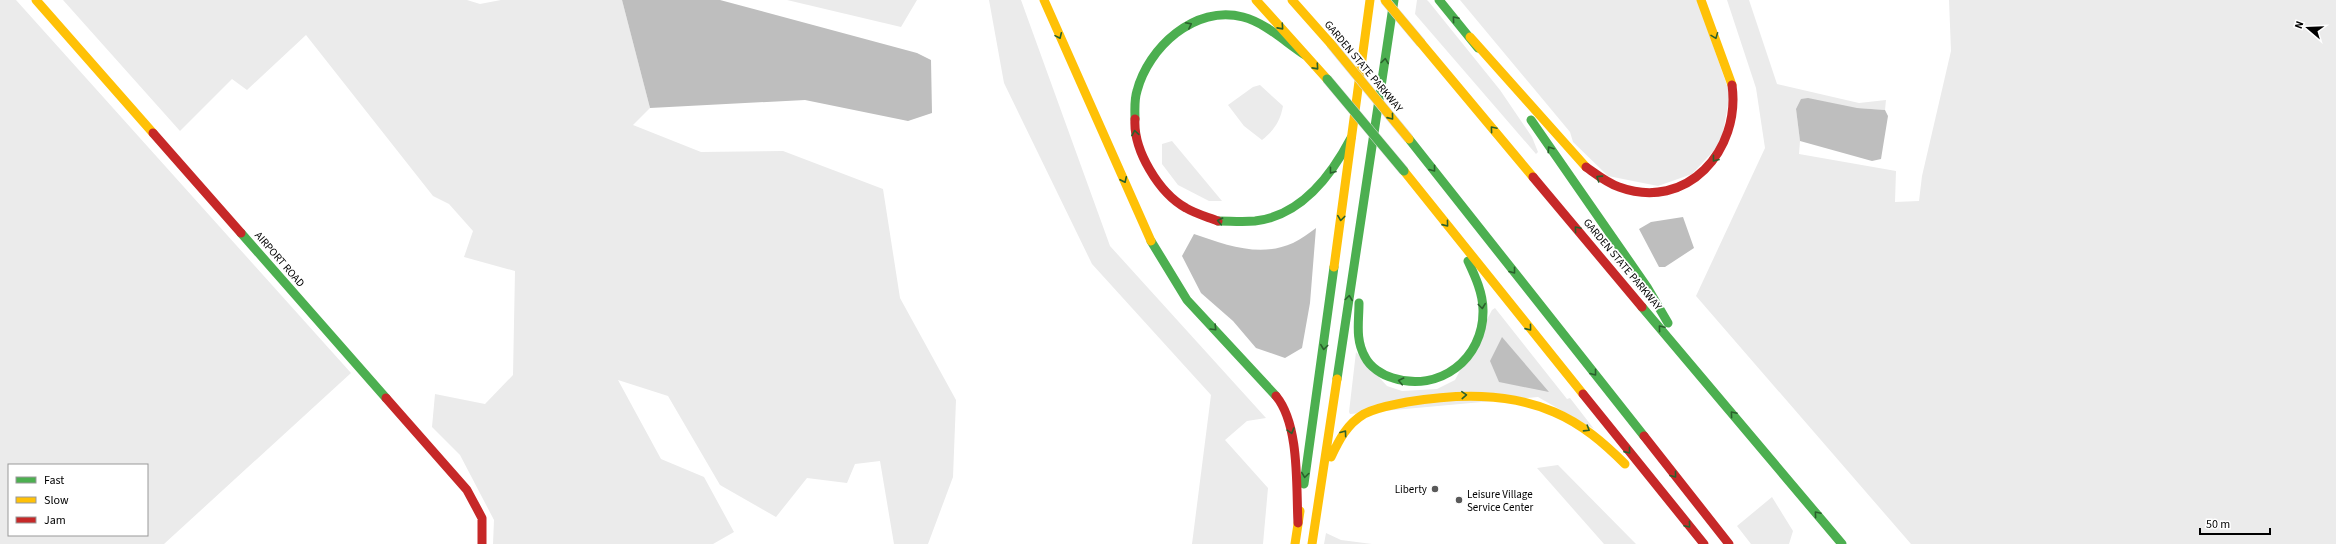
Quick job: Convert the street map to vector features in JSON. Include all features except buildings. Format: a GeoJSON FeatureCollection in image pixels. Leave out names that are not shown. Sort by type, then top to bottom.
{"type":"FeatureCollection","features":[{"type":"Feature","properties":{"kind":"main road","name":"AIRPORT ROAD"},"geometry":{"type":"LineString","coordinates":[[36,0],[467,490],[482,518],[482,544]]}},
{"type":"Feature","properties":{"kind":"main road"},"geometry":{"type":"LineString","coordinates":[[1044,0],[1154,247],[1169,274],[1187,300],[1264,381],[1281,402],[1292,434],[1298,524]]}},
{"type":"Feature","properties":{"kind":"main road"},"geometry":{"type":"LineString","coordinates":[[1256,0],[1327,78],[1404,171],[1654,485],[1704,544]]}},
{"type":"Feature","properties":{"kind":"main road","name":"GARDEN STATE PARKWAY"},"geometry":{"type":"LineString","coordinates":[[1292,0],[1331,44],[1409,139],[1729,544]]}},
{"type":"Feature","properties":{"kind":"main road"},"geometry":{"type":"LineString","coordinates":[[1295,544],[1370,0]]}},
{"type":"Feature","properties":{"kind":"main road","name":"GARDEN STATE PARKWAY"},"geometry":{"type":"LineString","coordinates":[[1385,0],[1842,544]]}},
{"type":"Feature","properties":{"kind":"main road"},"geometry":{"type":"LineString","coordinates":[[1312,544],[1394,0]]}},
{"type":"Feature","properties":{"kind":"main road"},"geometry":{"type":"LineString","coordinates":[[1439,0],[1470,37],[1513,94],[1599,221],[1647,287],[1695,369]]}},
{"type":"Feature","properties":{"kind":"main road"},"geometry":{"type":"LineString","coordinates":[[1470,37],[1513,83],[1580,161],[1594,175],[1622,189],[1656,192],[1677,186],[1703,171],[1720,152],[1733,124],[1735,110],[1732,81],[1701,0]]}},
{"type":"Feature","properties":{"kind":"main road"},"geometry":{"type":"LineString","coordinates":[[1305,55],[1284,42],[1261,24],[1236,15],[1221,14],[1204,18],[1185,26],[1166,40],[1155,52],[1139,81],[1134,102],[1133,124],[1137,144],[1144,163],[1164,191],[1182,206],[1222,222],[1243,223],[1268,219],[1298,205],[1318,189],[1340,161],[1351,138]]}},
{"type":"Feature","properties":{"kind":"main road"},"geometry":{"type":"LineString","coordinates":[[1354,266],[1360,285],[1358,342],[1364,356],[1372,366],[1391,378],[1411,382],[1429,381],[1444,376],[1458,367],[1473,349],[1478,339],[1484,315],[1481,299],[1461,243]]}},
{"type":"Feature","properties":{"kind":"main road"},"geometry":{"type":"LineString","coordinates":[[1322,481],[1341,435],[1355,420],[1368,410],[1464,395],[1490,395],[1522,400],[1561,414],[1591,432],[1635,475],[1654,485]]}},
{"type":"Feature","properties":{"kind":"shaded area"},"geometry":{"type":"Polygon","coordinates":[[[0,0],[16,0],[351,373],[164,544],[0,544],[0,0]]]}},
{"type":"Feature","properties":{"kind":"shaded area"},"geometry":{"type":"Polygon","coordinates":[[[63,0],[467,0],[480,4],[501,0],[622,0],[650,108],[633,125],[701,152],[783,151],[883,189],[900,298],[956,400],[953,477],[928,544],[894,544],[880,461],[855,464],[847,483],[807,478],[776,517],[720,485],[668,396],[618,380],[661,459],[704,477],[734,532],[713,544],[493,544],[494,520],[460,455],[432,427],[435,394],[485,404],[513,375],[515,271],[464,257],[473,231],[449,204],[433,196],[306,35],[247,90],[232,79],[180,131],[63,0]]]}},
{"type":"Feature","properties":{"kind":"shaded area"},"geometry":{"type":"Polygon","coordinates":[[[622,0],[720,0],[917,53],[931,60],[932,113],[908,121],[805,100],[650,108],[622,0]]]}},
{"type":"Feature","properties":{"kind":"shaded area"},"geometry":{"type":"Polygon","coordinates":[[[787,0],[917,0],[901,27],[787,0]]]}},
{"type":"Feature","properties":{"kind":"shaded area"},"geometry":{"type":"Polygon","coordinates":[[[989,0],[1021,0],[1110,246],[1266,418],[1247,421],[1225,440],[1268,488],[1263,544],[1192,544],[1211,395],[1092,264],[1004,83],[989,0]]]}},
{"type":"Feature","properties":{"kind":"shaded area"},"geometry":{"type":"Polygon","coordinates":[[[1417,0],[1427,0],[1429,2],[1500,90],[1532,137],[1538,152],[1536,154],[1415,14],[1417,0]]]}},
{"type":"Feature","properties":{"kind":"shaded area"},"geometry":{"type":"Polygon","coordinates":[[[1460,0],[1697,0],[1730,94],[1721,143],[1692,174],[1658,186],[1608,176],[1573,142],[1570,132],[1460,0]]]}},
{"type":"Feature","properties":{"kind":"shaded area"},"geometry":{"type":"Polygon","coordinates":[[[1727,0],[1749,0],[1777,84],[1859,103],[1886,100],[1885,110],[1857,108],[1796,109],[1800,141],[1799,154],[1896,171],[1895,202],[1919,201],[1922,176],[1951,51],[1949,0],[2336,0],[2336,544],[1911,544],[1696,296],[1765,148],[1756,88],[1727,0]]]}},
{"type":"Feature","properties":{"kind":"shaded area"},"geometry":{"type":"Polygon","coordinates":[[[1260,85],[1283,106],[1276,125],[1262,140],[1244,126],[1228,105],[1253,87],[1260,85]]]}},
{"type":"Feature","properties":{"kind":"shaded area"},"geometry":{"type":"Polygon","coordinates":[[[1808,98],[1857,108],[1885,110],[1888,116],[1881,159],[1872,161],[1800,141],[1796,109],[1801,99],[1808,98]]]}},
{"type":"Feature","properties":{"kind":"shaded area"},"geometry":{"type":"Polygon","coordinates":[[[1172,141],[1222,201],[1209,201],[1178,185],[1162,164],[1162,144],[1172,141]]]}},
{"type":"Feature","properties":{"kind":"shaded area"},"geometry":{"type":"Polygon","coordinates":[[[1683,217],[1694,248],[1665,267],[1659,267],[1639,229],[1651,222],[1683,217]]]}},
{"type":"Feature","properties":{"kind":"shaded area"},"geometry":{"type":"Polygon","coordinates":[[[1316,228],[1310,303],[1302,348],[1285,358],[1256,348],[1233,321],[1201,293],[1182,256],[1194,234],[1231,246],[1256,250],[1281,247],[1293,243],[1316,228]]]}},
{"type":"Feature","properties":{"kind":"shaded area"},"geometry":{"type":"Polygon","coordinates":[[[1495,308],[1567,399],[1570,398],[1594,429],[1538,397],[1350,414],[1356,352],[1387,386],[1402,391],[1437,389],[1455,380],[1492,310],[1495,308]]]}},
{"type":"Feature","properties":{"kind":"shaded area"},"geometry":{"type":"Polygon","coordinates":[[[1502,337],[1549,392],[1499,382],[1490,361],[1502,337]]]}},
{"type":"Feature","properties":{"kind":"shaded area"},"geometry":{"type":"Polygon","coordinates":[[[1558,465],[1636,544],[1604,544],[1537,468],[1558,465]]]}},
{"type":"Feature","properties":{"kind":"shaded area"},"geometry":{"type":"Polygon","coordinates":[[[1772,497],[1793,531],[1789,544],[1751,544],[1737,526],[1772,497]]]}},
{"type":"Feature","properties":{"kind":"shaded area"},"geometry":{"type":"Polygon","coordinates":[[[1326,533],[1341,540],[1372,544],[1324,544],[1326,533]]]}},
{"type":"Feature","properties":{"kind":"traffic: fast"},"geometry":{"type":"LineString","coordinates":[[1337,379],[1394,0]]}},
{"type":"Feature","properties":{"kind":"traffic: fast"},"geometry":{"type":"LineString","coordinates":[[1439,0],[1478,48]]}},
{"type":"Feature","properties":{"kind":"traffic: fast"},"geometry":{"type":"LineString","coordinates":[[1135,119],[1136,94],[1151,59],[1176,33],[1191,23],[1208,17],[1225,15],[1243,17],[1267,28],[1305,55]]}},
{"type":"Feature","properties":{"kind":"traffic: fast"},"geometry":{"type":"LineString","coordinates":[[1327,79],[1404,171]]}},
{"type":"Feature","properties":{"kind":"traffic: fast"},"geometry":{"type":"LineString","coordinates":[[1531,120],[1647,287],[1668,323]]}},
{"type":"Feature","properties":{"kind":"traffic: fast"},"geometry":{"type":"LineString","coordinates":[[1218,221],[1255,221],[1272,218],[1300,203],[1324,180],[1351,138]]}},
{"type":"Feature","properties":{"kind":"traffic: fast"},"geometry":{"type":"LineString","coordinates":[[1409,139],[1644,436]]}},
{"type":"Feature","properties":{"kind":"traffic: fast"},"geometry":{"type":"LineString","coordinates":[[241,233],[386,398]]}},
{"type":"Feature","properties":{"kind":"traffic: fast"},"geometry":{"type":"LineString","coordinates":[[1151,241],[1187,300],[1276,396]]}},
{"type":"Feature","properties":{"kind":"traffic: fast"},"geometry":{"type":"LineString","coordinates":[[1359,303],[1358,330],[1360,344],[1367,361],[1373,367],[1389,377],[1410,381],[1427,381],[1442,376],[1456,368],[1467,357],[1476,343],[1481,328],[1483,310],[1482,297],[1468,261]]}},
{"type":"Feature","properties":{"kind":"traffic: fast"},"geometry":{"type":"LineString","coordinates":[[1304,484],[1334,267]]}},
{"type":"Feature","properties":{"kind":"traffic: fast"},"geometry":{"type":"LineString","coordinates":[[1642,307],[1842,544]]}},
{"type":"Feature","properties":{"kind":"traffic: slow"},"geometry":{"type":"LineString","coordinates":[[36,0],[153,133]]}},
{"type":"Feature","properties":{"kind":"traffic: slow"},"geometry":{"type":"LineString","coordinates":[[1044,0],[1151,241]]}},
{"type":"Feature","properties":{"kind":"traffic: slow"},"geometry":{"type":"LineString","coordinates":[[1256,0],[1327,79]]}},
{"type":"Feature","properties":{"kind":"traffic: slow"},"geometry":{"type":"LineString","coordinates":[[1292,0],[1331,44]]}},
{"type":"Feature","properties":{"kind":"traffic: slow"},"geometry":{"type":"LineString","coordinates":[[1334,267],[1370,0]]}},
{"type":"Feature","properties":{"kind":"traffic: slow"},"geometry":{"type":"LineString","coordinates":[[1385,0],[1421,43]]}},
{"type":"Feature","properties":{"kind":"traffic: slow"},"geometry":{"type":"LineString","coordinates":[[1701,0],[1732,85]]}},
{"type":"Feature","properties":{"kind":"traffic: slow"},"geometry":{"type":"LineString","coordinates":[[1470,37],[1586,167]]}},
{"type":"Feature","properties":{"kind":"traffic: slow"},"geometry":{"type":"LineString","coordinates":[[1421,43],[1533,177]]}},
{"type":"Feature","properties":{"kind":"traffic: slow"},"geometry":{"type":"LineString","coordinates":[[1331,44],[1409,139]]}},
{"type":"Feature","properties":{"kind":"traffic: slow"},"geometry":{"type":"LineString","coordinates":[[1404,171],[1583,394]]}},
{"type":"Feature","properties":{"kind":"traffic: slow"},"geometry":{"type":"LineString","coordinates":[[1312,544],[1337,379]]}},
{"type":"Feature","properties":{"kind":"traffic: slow"},"geometry":{"type":"LineString","coordinates":[[1331,457],[1340,439],[1348,428],[1364,414],[1391,405],[1425,399],[1482,396],[1519,401],[1554,412],[1583,428],[1625,464]]}},
{"type":"Feature","properties":{"kind":"traffic: slow"},"geometry":{"type":"LineString","coordinates":[[1295,544],[1300,511]]}},
{"type":"Feature","properties":{"kind":"traffic: jam"},"geometry":{"type":"LineString","coordinates":[[1586,167],[1619,187],[1644,192],[1667,191],[1687,183],[1704,170],[1718,152],[1728,132],[1733,109],[1732,85]]}},
{"type":"Feature","properties":{"kind":"traffic: jam"},"geometry":{"type":"LineString","coordinates":[[1135,119],[1138,144],[1143,157],[1157,181],[1166,192],[1186,208],[1218,221]]}},
{"type":"Feature","properties":{"kind":"traffic: jam"},"geometry":{"type":"LineString","coordinates":[[153,133],[241,233]]}},
{"type":"Feature","properties":{"kind":"traffic: jam"},"geometry":{"type":"LineString","coordinates":[[1533,177],[1642,307]]}},
{"type":"Feature","properties":{"kind":"traffic: jam"},"geometry":{"type":"LineString","coordinates":[[1583,394],[1704,544]]}},
{"type":"Feature","properties":{"kind":"traffic: jam"},"geometry":{"type":"LineString","coordinates":[[1276,396],[1284,408],[1293,439],[1298,523]]}},
{"type":"Feature","properties":{"kind":"traffic: jam"},"geometry":{"type":"LineString","coordinates":[[386,398],[467,490],[482,518],[482,544]]}},
{"type":"Feature","properties":{"kind":"traffic: jam"},"geometry":{"type":"LineString","coordinates":[[1644,436],[1729,544]]}},
{"type":"Feature","properties":{"kind":"place","name":"Liberty"},"geometry":{"type":"Point","coordinates":[1435,489]}},
{"type":"Feature","properties":{"kind":"place","name":"Leisure Village Service Center"},"geometry":{"type":"Point","coordinates":[1459,500]}}]}
